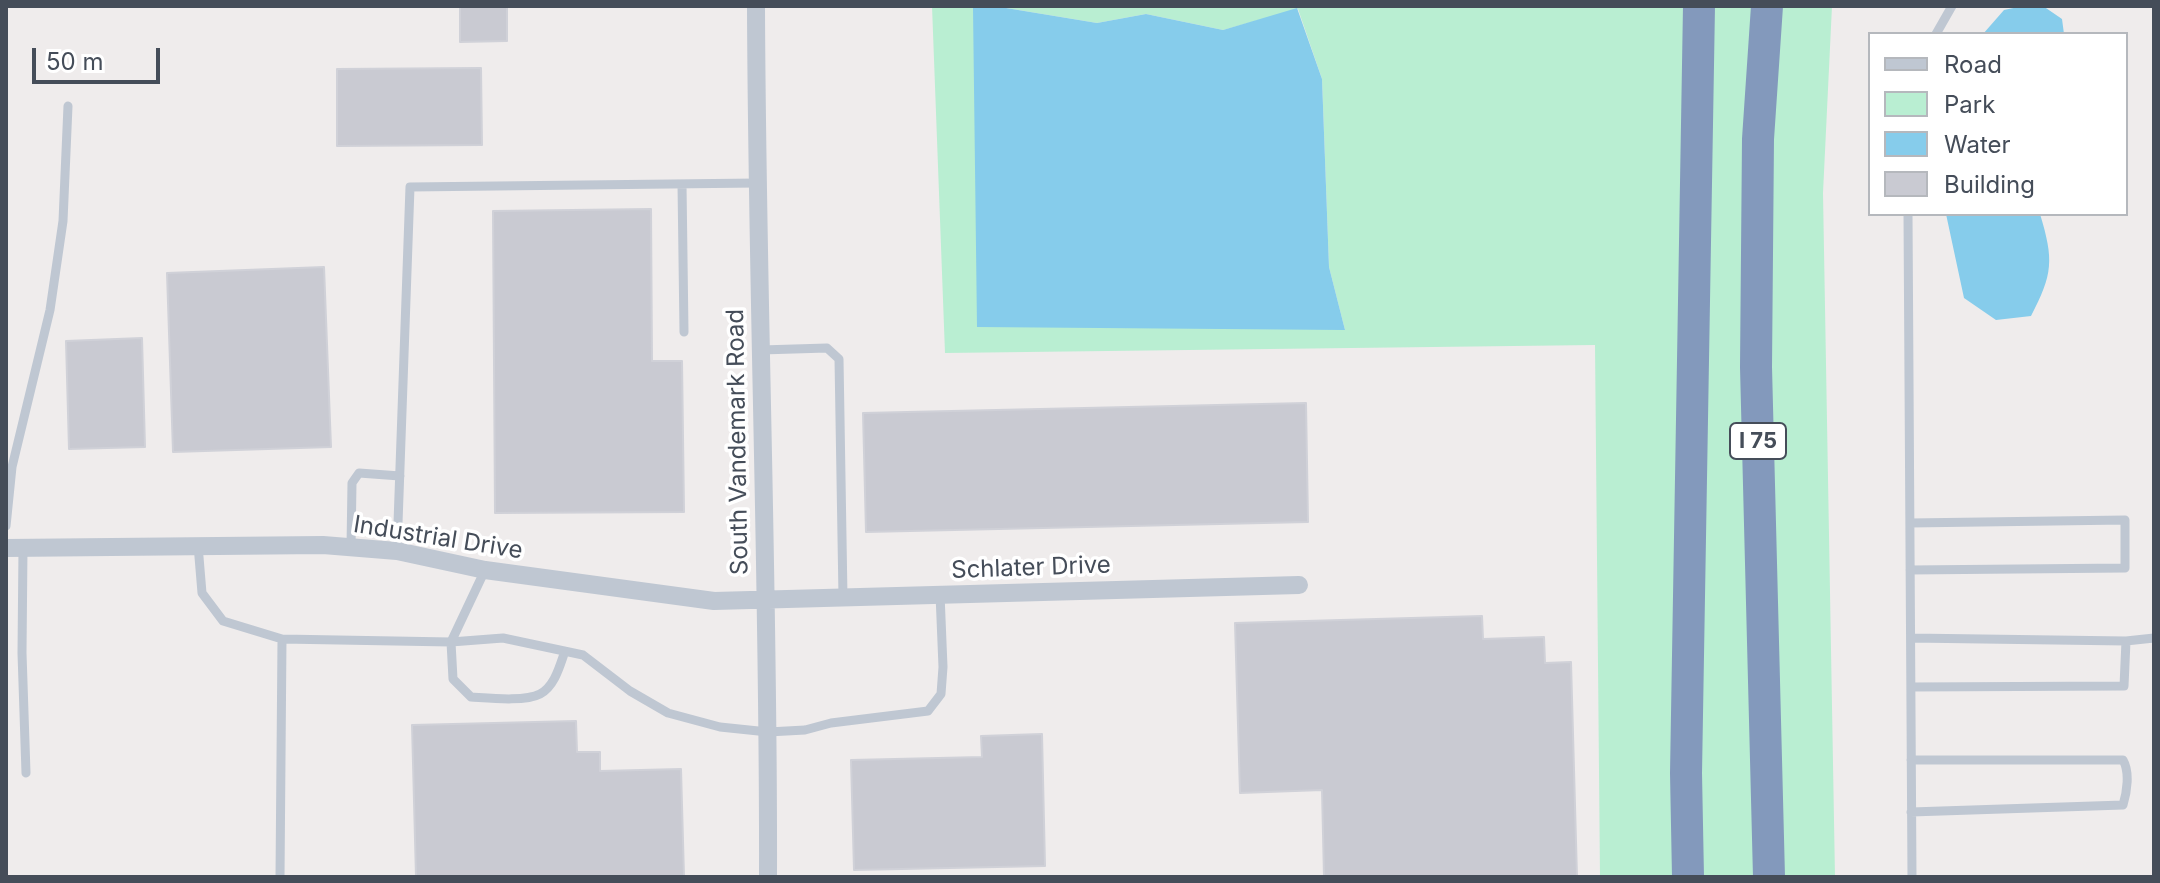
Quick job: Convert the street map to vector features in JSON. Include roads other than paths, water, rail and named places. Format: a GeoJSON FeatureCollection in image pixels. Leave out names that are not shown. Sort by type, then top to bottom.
{"type":"FeatureCollection","features":[{"type":"Feature","properties":{"kind":"highway"},"geometry":{"type":"LineString","coordinates":[[1688,877],[1686,757],[1699,6]]}},
{"type":"Feature","properties":{"kind":"highway","name":"I 75"},"geometry":{"type":"LineString","coordinates":[[1767,6],[1758,139],[1756,367],[1769,877]]}},
{"type":"Feature","properties":{"kind":"street","name":"South Vandemark Road"},"geometry":{"type":"LineString","coordinates":[[756,6],[768,877]]}},
{"type":"Feature","properties":{"kind":"street","name":"Industrial Drive"},"geometry":{"type":"LineString","coordinates":[[15,548],[198,545],[351,547],[397,551],[485,570],[714,601],[765,600]]}},
{"type":"Feature","properties":{"kind":"street","name":"Schlater Drive"},"geometry":{"type":"LineString","coordinates":[[765,600],[1299,585]]}},
{"type":"Feature","properties":{"kind":"lane"},"geometry":{"type":"LineString","coordinates":[[1937,32],[1952,6]]}},
{"type":"Feature","properties":{"kind":"lane"},"geometry":{"type":"LineString","coordinates":[[6,526],[12,467],[50,310],[61,236],[68,106]]}},
{"type":"Feature","properties":{"kind":"lane"},"geometry":{"type":"LineString","coordinates":[[397,551],[410,187],[757,183]]}},
{"type":"Feature","properties":{"kind":"lane"},"geometry":{"type":"LineString","coordinates":[[682,184],[684,332]]}},
{"type":"Feature","properties":{"kind":"lane"},"geometry":{"type":"LineString","coordinates":[[1908,216],[1912,877]]}},
{"type":"Feature","properties":{"kind":"lane"},"geometry":{"type":"LineString","coordinates":[[761,350],[827,348],[839,359],[843,597]]}},
{"type":"Feature","properties":{"kind":"lane"},"geometry":{"type":"LineString","coordinates":[[351,547],[352,483],[359,473],[400,476]]}},
{"type":"Feature","properties":{"kind":"lane"},"geometry":{"type":"LineString","coordinates":[[1910,523],[2125,520],[2125,568],[1910,570]]}},
{"type":"Feature","properties":{"kind":"lane"},"geometry":{"type":"LineString","coordinates":[[198,545],[202,593],[223,621],[282,639],[451,642],[503,638],[583,655],[630,691],[668,713],[720,727],[768,732],[805,730],[831,723],[928,711],[941,694],[940,594]]}},
{"type":"Feature","properties":{"kind":"lane"},"geometry":{"type":"LineString","coordinates":[[15,548],[26,773]]}},
{"type":"Feature","properties":{"kind":"lane"},"geometry":{"type":"LineString","coordinates":[[485,570],[451,642],[453,679],[471,697],[495,699],[540,694],[555,678],[565,651]]}},
{"type":"Feature","properties":{"kind":"lane"},"geometry":{"type":"LineString","coordinates":[[1911,638],[2126,641],[2154,638]]}},
{"type":"Feature","properties":{"kind":"lane"},"geometry":{"type":"LineString","coordinates":[[280,877],[282,639]]}},
{"type":"Feature","properties":{"kind":"lane"},"geometry":{"type":"LineString","coordinates":[[1911,687],[2124,686],[2126,641]]}},
{"type":"Feature","properties":{"kind":"lane"},"geometry":{"type":"LineString","coordinates":[[1911,760],[2123,760],[2126,765],[2123,805],[1911,812]]}},
{"type":"Feature","properties":{"kind":"water"},"geometry":{"type":"Polygon","coordinates":[[[2043,6],[2062,19],[2064,32],[1985,32],[2004,10],[2043,6]]]}},
{"type":"Feature","properties":{"kind":"water"},"geometry":{"type":"Polygon","coordinates":[[[973,8],[1006,8],[1097,23],[1146,14],[1223,30],[1297,8],[1322,79],[1329,267],[1345,330],[977,327],[973,8]]]}},
{"type":"Feature","properties":{"kind":"water"},"geometry":{"type":"Polygon","coordinates":[[[1946,216],[2041,216],[2048,243],[2049,266],[2044,289],[2031,316],[1996,320],[1964,298],[1946,216]]]}}]}
